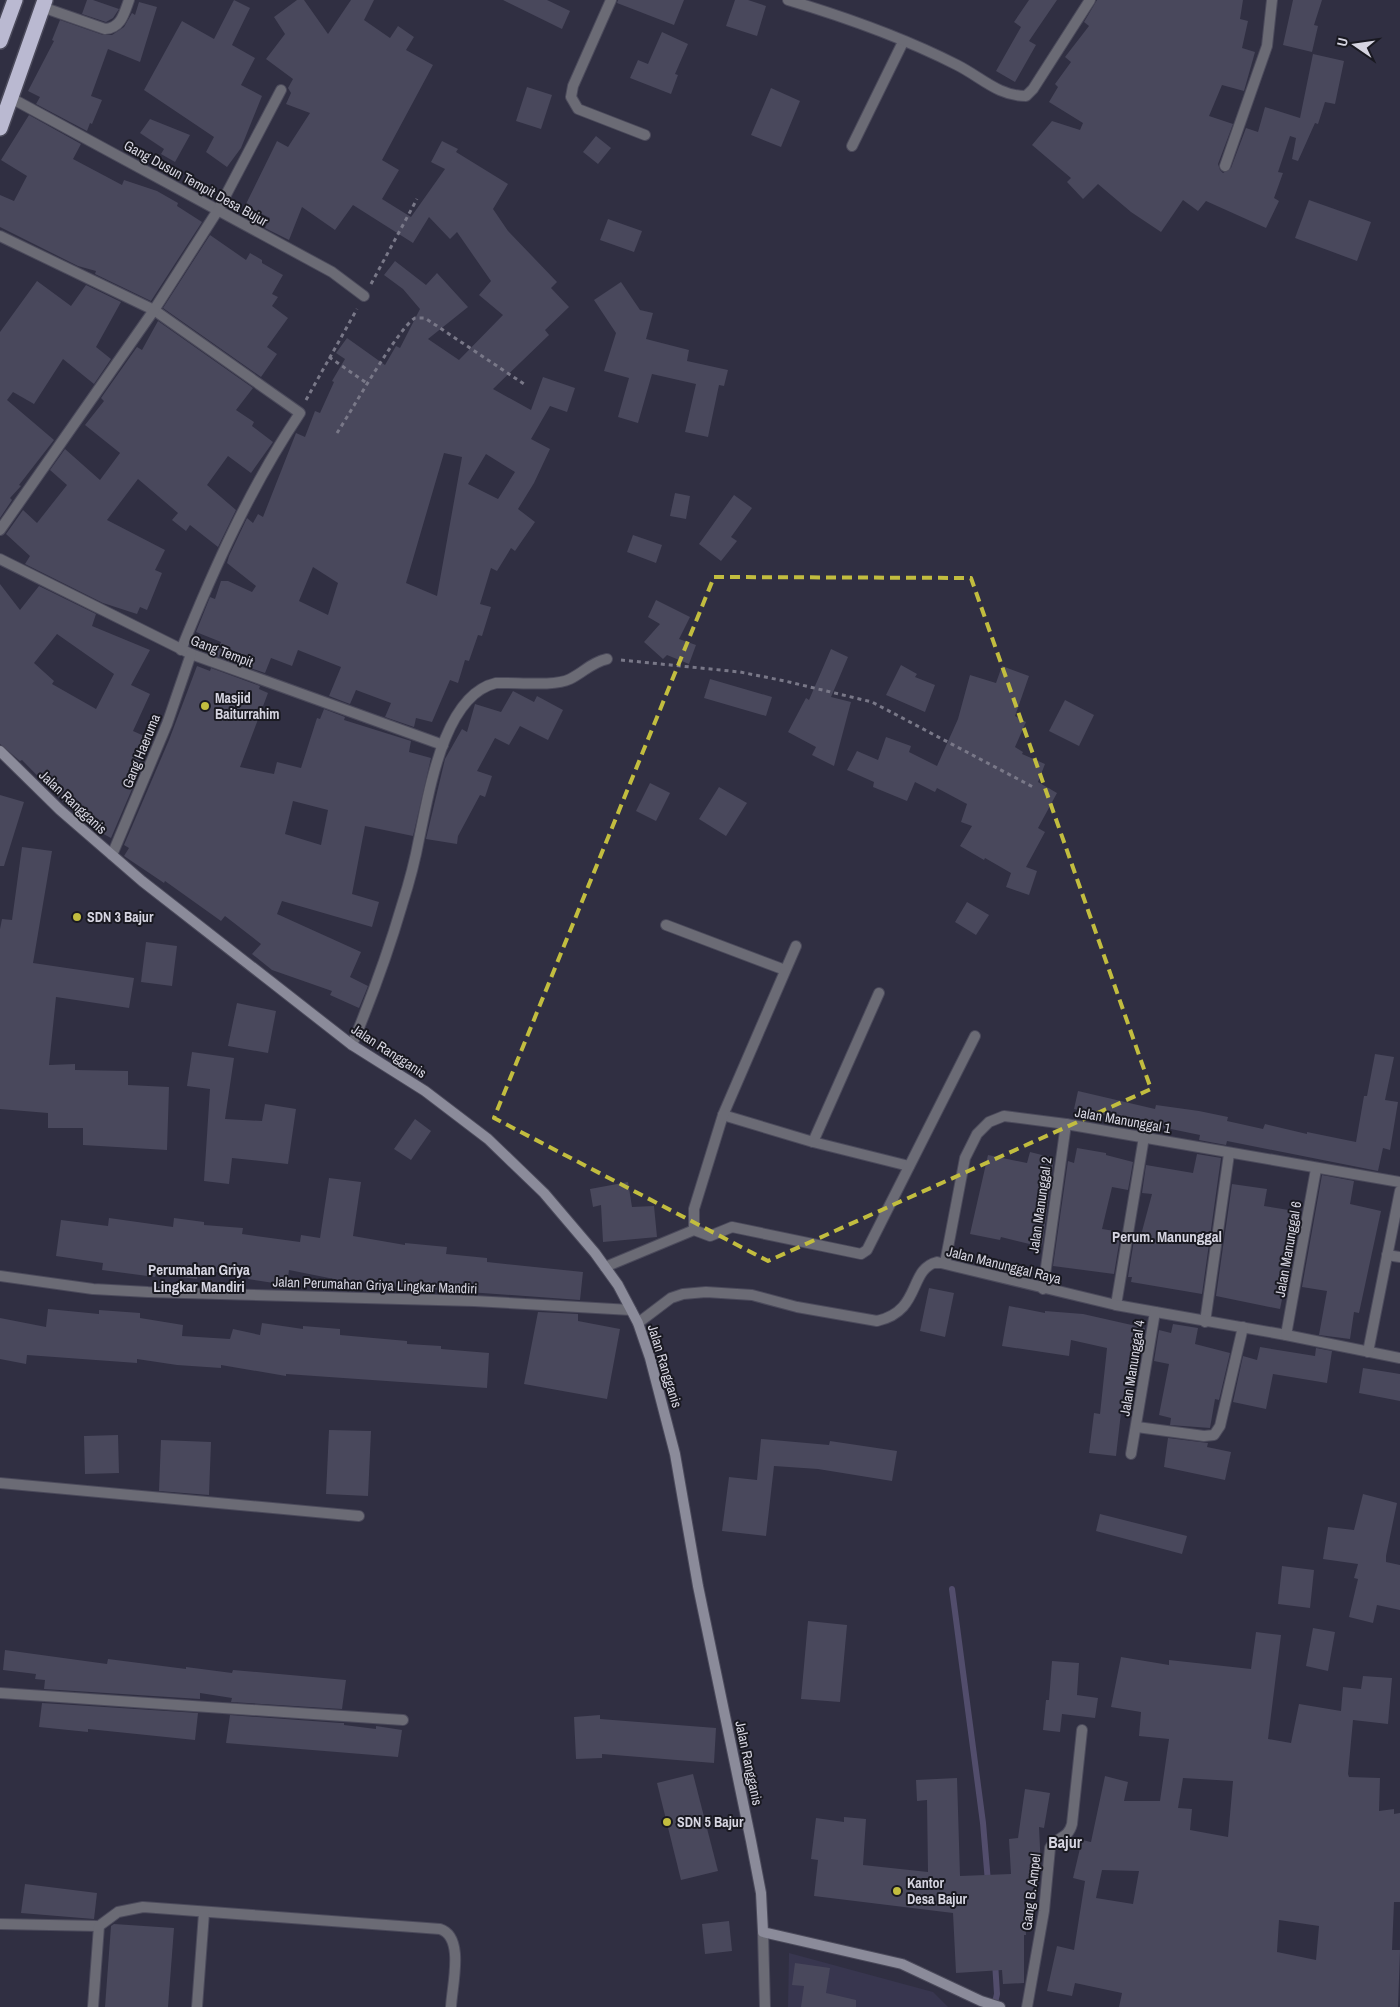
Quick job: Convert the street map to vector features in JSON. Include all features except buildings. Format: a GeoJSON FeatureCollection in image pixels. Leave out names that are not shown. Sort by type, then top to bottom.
{"type":"FeatureCollection","features":[{"type":"Feature","properties":{"kind":"highway"},"geometry":{"type":"LineString","coordinates":[[0,42],[15,0]]}},
{"type":"Feature","properties":{"kind":"highway"},"geometry":{"type":"LineString","coordinates":[[0,128],[44,4]]}},
{"type":"Feature","properties":{"kind":"street"},"geometry":{"type":"LineString","coordinates":[[44,4],[105,29],[113,28],[120,22],[129,0]]}},
{"type":"Feature","properties":{"kind":"street"},"geometry":{"type":"LineString","coordinates":[[610,0],[573,86],[572,100],[578,109],[645,135]]}},
{"type":"Feature","properties":{"kind":"street"},"geometry":{"type":"LineString","coordinates":[[788,0],[838,14],[958,65],[1002,92],[1026,96],[1033,89],[1090,0]]}},
{"type":"Feature","properties":{"kind":"street"},"geometry":{"type":"LineString","coordinates":[[1225,166],[1267,46],[1272,0]]}},
{"type":"Feature","properties":{"kind":"street"},"geometry":{"type":"LineString","coordinates":[[852,146],[902,42]]}},
{"type":"Feature","properties":{"kind":"street"},"geometry":{"type":"LineString","coordinates":[[0,530],[154,310],[218,210],[281,90]]}},
{"type":"Feature","properties":{"kind":"street","name":"Gang Dusun Tempit Desa Bujur"},"geometry":{"type":"LineString","coordinates":[[11,98],[332,272],[364,296]]}},
{"type":"Feature","properties":{"kind":"street"},"geometry":{"type":"LineString","coordinates":[[0,236],[154,310]]}},
{"type":"Feature","properties":{"kind":"street","name":"Gang Haeruma"},"geometry":{"type":"LineString","coordinates":[[112,855],[167,724],[200,602],[272,455],[300,413],[154,310]]}},
{"type":"Feature","properties":{"kind":"street","name":"Gang Tempit"},"geometry":{"type":"LineString","coordinates":[[0,559],[186,652],[443,745]]}},
{"type":"Feature","properties":{"kind":"street"},"geometry":{"type":"LineString","coordinates":[[352,1045],[376,988],[402,905],[427,800],[443,745],[459,712],[479,689],[496,683],[556,682],[570,679],[597,661],[607,659]]}},
{"type":"Feature","properties":{"kind":"street","name":"Jalan Rangganis"},"geometry":{"type":"LineString","coordinates":[[0,751],[60,810],[112,855],[352,1045],[426,1091],[488,1139],[544,1193],[605,1267],[638,1323],[650,1358],[675,1454],[698,1586],[761,1893],[763,1932]]}},
{"type":"Feature","properties":{"kind":"street"},"geometry":{"type":"LineString","coordinates":[[666,926],[785,970]]}},
{"type":"Feature","properties":{"kind":"street"},"geometry":{"type":"LineString","coordinates":[[694,1230],[694,1209],[723,1115],[796,946]]}},
{"type":"Feature","properties":{"kind":"street"},"geometry":{"type":"LineString","coordinates":[[813,1142],[879,993]]}},
{"type":"Feature","properties":{"kind":"street"},"geometry":{"type":"LineString","coordinates":[[605,1267],[694,1230],[710,1236],[732,1227],[861,1254],[867,1250],[975,1036]]}},
{"type":"Feature","properties":{"kind":"street"},"geometry":{"type":"LineString","coordinates":[[723,1115],[813,1142],[909,1166]]}},
{"type":"Feature","properties":{"kind":"street","name":"Jalan Manunggal 1"},"geometry":{"type":"LineString","coordinates":[[945,1263],[965,1158],[977,1134],[989,1122],[1004,1116],[1066,1124],[1229,1154],[1400,1182]]}},
{"type":"Feature","properties":{"kind":"street","name":"Jalan Manunggal 2"},"geometry":{"type":"LineString","coordinates":[[1042,1289],[1066,1124]]}},
{"type":"Feature","properties":{"kind":"street"},"geometry":{"type":"LineString","coordinates":[[1116,1305],[1144,1137]]}},
{"type":"Feature","properties":{"kind":"street"},"geometry":{"type":"LineString","coordinates":[[1205,1322],[1229,1154]]}},
{"type":"Feature","properties":{"kind":"street","name":"Jalan Manunggal 6"},"geometry":{"type":"LineString","coordinates":[[1286,1335],[1316,1169]]}},
{"type":"Feature","properties":{"kind":"street"},"geometry":{"type":"LineString","coordinates":[[1368,1352],[1400,1191]]}},
{"type":"Feature","properties":{"kind":"street"},"geometry":{"type":"LineString","coordinates":[[1387,1255],[1400,1257]]}},
{"type":"Feature","properties":{"kind":"street","name":"Jalan Manunggal Raya"},"geometry":{"type":"LineString","coordinates":[[638,1323],[671,1298],[683,1294],[722,1292],[752,1294],[797,1307],[877,1321],[890,1318],[910,1300],[923,1269],[932,1263],[945,1263],[1042,1289],[1116,1305],[1286,1335],[1400,1358]]}},
{"type":"Feature","properties":{"kind":"street","name":"Jalan Perumahan Griya Lingkar Mandiri"},"geometry":{"type":"LineString","coordinates":[[0,1276],[92,1289],[474,1301],[631,1310]]}},
{"type":"Feature","properties":{"kind":"street","name":"Jalan Manunggal 4"},"geometry":{"type":"LineString","coordinates":[[1130,1454],[1137,1427],[1155,1312]]}},
{"type":"Feature","properties":{"kind":"street","name":"Jalan Manunggal 4"},"geometry":{"type":"LineString","coordinates":[[1137,1427],[1204,1436],[1214,1435],[1220,1426],[1243,1327]]}},
{"type":"Feature","properties":{"kind":"street"},"geometry":{"type":"LineString","coordinates":[[0,1483],[358,1516]]}},
{"type":"Feature","properties":{"kind":"street"},"geometry":{"type":"LineString","coordinates":[[0,1693],[403,1720]]}},
{"type":"Feature","properties":{"kind":"street","name":"Gang B. Ampel"},"geometry":{"type":"LineString","coordinates":[[1027,2007],[1044,1911],[1050,1848],[1055,1842],[1067,1835],[1072,1824],[1082,1730]]}},
{"type":"Feature","properties":{"kind":"street"},"geometry":{"type":"LineString","coordinates":[[0,1924],[99,1926],[111,1916],[134,1908],[158,1908],[443,1930],[453,1939],[456,1948],[451,2007]]}},
{"type":"Feature","properties":{"kind":"street"},"geometry":{"type":"LineString","coordinates":[[197,2007],[204,1912]]}},
{"type":"Feature","properties":{"kind":"street"},"geometry":{"type":"LineString","coordinates":[[93,2007],[99,1926]]}},
{"type":"Feature","properties":{"kind":"street"},"geometry":{"type":"LineString","coordinates":[[765,2007],[763,1932],[902,1964],[981,2001],[1000,2007]]}},
{"type":"Feature","properties":{"kind":"path"},"geometry":{"type":"LineString","coordinates":[[337,433],[408,324],[413,319],[420,317],[425,318],[524,384]]}},
{"type":"Feature","properties":{"kind":"path"},"geometry":{"type":"LineString","coordinates":[[329,357],[368,384]]}},
{"type":"Feature","properties":{"kind":"path"},"geometry":{"type":"LineString","coordinates":[[607,659],[660,662],[740,672],[785,680],[872,702],[1033,787]]}},
{"type":"Feature","properties":{"kind":"highlighted area"},"geometry":{"type":"Polygon","coordinates":[[[714,577],[971,578],[1151,1089],[768,1261],[494,1118],[714,577]]]}},
{"type":"Feature","properties":{"kind":"shaded area"},"geometry":{"type":"Polygon","coordinates":[[[789,1953],[933,1992],[948,2007],[788,2007],[789,1953]]]}},
{"type":"Feature","properties":{"kind":"waterway"},"geometry":{"type":"LineString","coordinates":[[952,1589],[983,1823],[988,1882]]}},
{"type":"Feature","properties":{"kind":"waterway"},"geometry":{"type":"LineString","coordinates":[[994,2007],[997,1994],[995,1962]]}},
{"type":"Feature","properties":{"kind":"place","name":"Masjid Baiturrahim"},"geometry":{"type":"Point","coordinates":[205,706]}},
{"type":"Feature","properties":{"kind":"place","name":"SDN 3 Bajur"},"geometry":{"type":"Point","coordinates":[77,917]}},
{"type":"Feature","properties":{"kind":"place","name":"SDN 5 Bajur"},"geometry":{"type":"Point","coordinates":[667,1822]}},
{"type":"Feature","properties":{"kind":"place","name":"Kantor Desa Bajur"},"geometry":{"type":"Point","coordinates":[897,1891]}},
{"type":"Feature","properties":{"kind":"district","name":"Perum. Manunggal"},"geometry":{"type":"Point","coordinates":[1167,1236]}},
{"type":"Feature","properties":{"kind":"district","name":"Perumahan Griya Lingkar Mandiri"},"geometry":{"type":"Point","coordinates":[199,1278]}},
{"type":"Feature","properties":{"kind":"district","name":"Bajur"},"geometry":{"type":"Point","coordinates":[1065,1842]}}]}
